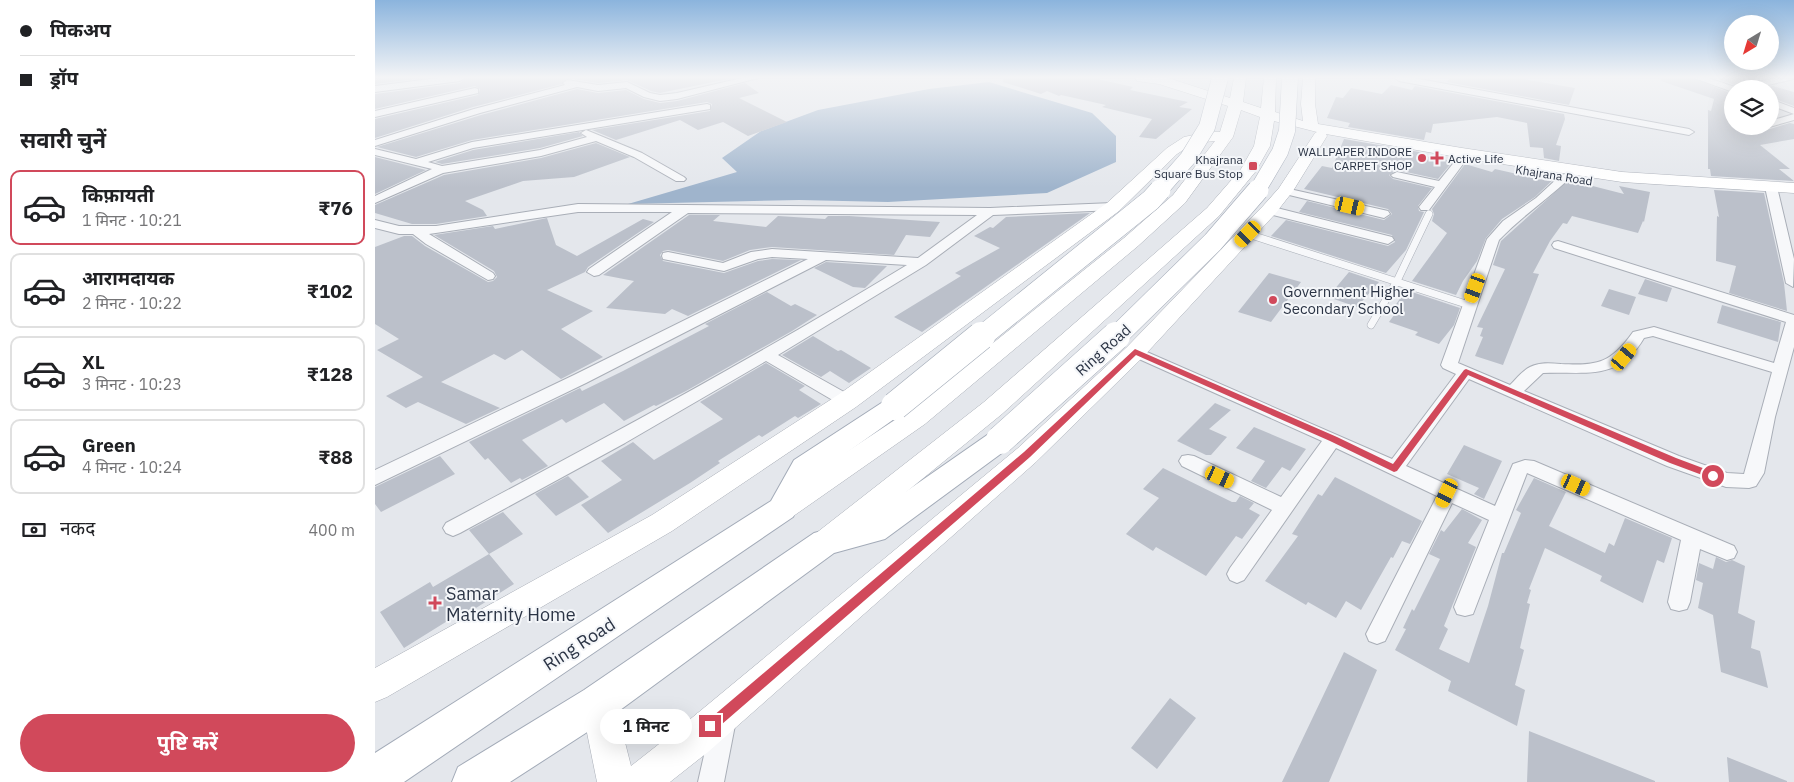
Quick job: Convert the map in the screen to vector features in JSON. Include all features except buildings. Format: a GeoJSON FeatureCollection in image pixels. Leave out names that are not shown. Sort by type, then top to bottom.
{"type":"FeatureCollection","features":[{"type":"Feature","properties":{"kind":"main road","name":"Ring Road"},"geometry":{"type":"LineString","coordinates":[[782,509],[804,468],[895,406],[1151,200],[1188,158],[1207,127],[1210,114]]}},
{"type":"Feature","properties":{"kind":"main road","name":"Ring Road"},"geometry":{"type":"LineString","coordinates":[[375,777],[782,509],[916,418],[1131,242],[1179,198],[1226,137],[1233,114]]}},
{"type":"Feature","properties":{"kind":"main road","name":"Khajrana Road"},"geometry":{"type":"LineString","coordinates":[[1252,114],[1267,120],[1315,131],[1524,166],[1772,191],[1794,196]]}},
{"type":"Feature","properties":{"kind":"main road","name":"Ring Road"},"geometry":{"type":"LineString","coordinates":[[473,782],[597,703],[825,542],[993,408],[1213,212],[1248,171],[1262,146],[1267,114]]}},
{"type":"Feature","properties":{"kind":"main road","name":"Ring Road"},"geometry":{"type":"LineString","coordinates":[[825,542],[874,530],[1000,440],[1127,329],[1221,235],[1253,196],[1273,165],[1287,131],[1288,114]]}},
{"type":"Feature","properties":{"kind":"main road"},"geometry":{"type":"LineString","coordinates":[[640,782],[725,714],[1027,455],[1135,352],[1277,201],[1315,131],[1311,114]]}},
{"type":"Feature","properties":{"kind":"main road"},"geometry":{"type":"LineString","coordinates":[[375,686],[662,523],[847,401],[1113,207],[1172,151],[1189,140],[1208,136],[1226,137]]}},
{"type":"Feature","properties":{"kind":"main road","name":"Khajrana Road"},"geometry":{"type":"LineString","coordinates":[[1524,166],[1565,176],[1653,188],[1772,191],[1794,188]]}},
{"type":"Feature","properties":{"kind":"main road"},"geometry":{"type":"LineString","coordinates":[[597,703],[616,782]]}},
{"type":"Feature","properties":{"kind":"street"},"geometry":{"type":"LineString","coordinates":[[375,144],[466,114]]}},
{"type":"Feature","properties":{"kind":"street"},"geometry":{"type":"LineString","coordinates":[[418,162],[472,145],[667,114]]}},
{"type":"Feature","properties":{"kind":"street"},"geometry":{"type":"LineString","coordinates":[[1595,114],[1689,132]]}},
{"type":"Feature","properties":{"kind":"street"},"geometry":{"type":"LineString","coordinates":[[1779,121],[1794,117]]}},
{"type":"Feature","properties":{"kind":"street"},"geometry":{"type":"LineString","coordinates":[[578,129],[638,155],[680,179]]}},
{"type":"Feature","properties":{"kind":"street"},"geometry":{"type":"LineString","coordinates":[[375,200],[440,170],[532,155],[595,138]]}},
{"type":"Feature","properties":{"kind":"street"},"geometry":{"type":"LineString","coordinates":[[375,152],[418,162],[440,170]]}},
{"type":"Feature","properties":{"kind":"street"},"geometry":{"type":"LineString","coordinates":[[1427,211],[1441,185],[1461,156]]}},
{"type":"Feature","properties":{"kind":"street"},"geometry":{"type":"LineString","coordinates":[[1397,176],[1441,185]]}},
{"type":"Feature","properties":{"kind":"street"},"geometry":{"type":"LineString","coordinates":[[1558,245],[1794,320],[1767,417],[1755,473],[1749,481],[1726,480],[1673,460],[1515,391],[1449,365],[1493,239],[1507,224],[1540,200],[1565,176]]}},
{"type":"Feature","properties":{"kind":"street"},"geometry":{"type":"LineString","coordinates":[[1772,191],[1793,283]]}},
{"type":"Feature","properties":{"kind":"street"},"geometry":{"type":"LineString","coordinates":[[1277,201],[1384,214]]}},
{"type":"Feature","properties":{"kind":"street"},"geometry":{"type":"LineString","coordinates":[[1277,201],[1388,240]]}},
{"type":"Feature","properties":{"kind":"street"},"geometry":{"type":"LineString","coordinates":[[375,224],[399,230],[436,230],[578,208],[990,212],[1113,207]]}},
{"type":"Feature","properties":{"kind":"street"},"geometry":{"type":"LineString","coordinates":[[594,272],[685,209]]}},
{"type":"Feature","properties":{"kind":"street"},"geometry":{"type":"LineString","coordinates":[[453,528],[619,439],[767,355],[921,262],[990,212]]}},
{"type":"Feature","properties":{"kind":"street"},"geometry":{"type":"LineString","coordinates":[[417,230],[430,241],[488,276]]}},
{"type":"Feature","properties":{"kind":"street"},"geometry":{"type":"LineString","coordinates":[[668,256],[724,267],[763,254],[921,262]]}},
{"type":"Feature","properties":{"kind":"street"},"geometry":{"type":"LineString","coordinates":[[375,478],[580,379],[822,257]]}},
{"type":"Feature","properties":{"kind":"street"},"geometry":{"type":"LineString","coordinates":[[1515,391],[1533,373],[1540,369],[1605,366],[1624,357],[1632,348],[1638,335],[1654,330],[1781,370]]}},
{"type":"Feature","properties":{"kind":"street"},"geometry":{"type":"LineString","coordinates":[[1135,352],[1333,439],[1500,517]]}},
{"type":"Feature","properties":{"kind":"street"},"geometry":{"type":"LineString","coordinates":[[767,355],[847,401]]}},
{"type":"Feature","properties":{"kind":"street"},"geometry":{"type":"LineString","coordinates":[[1394,469],[1466,372]]}},
{"type":"Feature","properties":{"kind":"street"},"geometry":{"type":"LineString","coordinates":[[1237,574],[1333,439]]}},
{"type":"Feature","properties":{"kind":"street"},"geometry":{"type":"LineString","coordinates":[[1188,461],[1285,507]]}},
{"type":"Feature","properties":{"kind":"street"},"geometry":{"type":"LineString","coordinates":[[1465,607],[1519,469],[1527,466],[1543,471],[1727,552]]}},
{"type":"Feature","properties":{"kind":"street"},"geometry":{"type":"LineString","coordinates":[[1377,634],[1447,493]]}},
{"type":"Feature","properties":{"kind":"street"},"geometry":{"type":"LineString","coordinates":[[1679,602],[1692,536]]}},
{"type":"Feature","properties":{"kind":"street"},"geometry":{"type":"LineString","coordinates":[[711,782],[725,714]]}},
{"type":"Feature","properties":{"kind":"lane"},"geometry":{"type":"LineString","coordinates":[[1371,325],[1397,280],[1427,211]]}},
{"type":"Feature","properties":{"kind":"lane"},"geometry":{"type":"LineString","coordinates":[[1248,234],[1397,280],[1469,305]]}},
{"type":"Feature","properties":{"kind":"water"},"geometry":{"type":"Polygon","coordinates":[[[806,114],[1094,114],[1116,136],[1116,162],[1047,193],[888,202],[799,200],[628,204],[737,172],[722,158],[761,131],[806,114]]]}},
{"type":"Feature","properties":{"kind":"place","name":"WALLPAPER INDORE CARPET SHOP"},"geometry":{"type":"Point","coordinates":[1422,158]}},
{"type":"Feature","properties":{"kind":"place","name":"Active Life"},"geometry":{"type":"Point","coordinates":[1437,158]}},
{"type":"Feature","properties":{"kind":"place","name":"Khajrana Square Bus Stop"},"geometry":{"type":"Point","coordinates":[1253,166]}},
{"type":"Feature","properties":{"kind":"place","name":"Government Higher Secondary School"},"geometry":{"type":"Point","coordinates":[1273,300]}},
{"type":"Feature","properties":{"kind":"place","name":"Samar Maternity Home"},"geometry":{"type":"Point","coordinates":[435,603]}},
{"type":"Feature","properties":{"kind":"route"},"geometry":{"type":"LineString","coordinates":[[710,726],[1027,455],[1135,352],[1333,439],[1394,469],[1466,372],[1515,391],[1713,476]]}}]}
